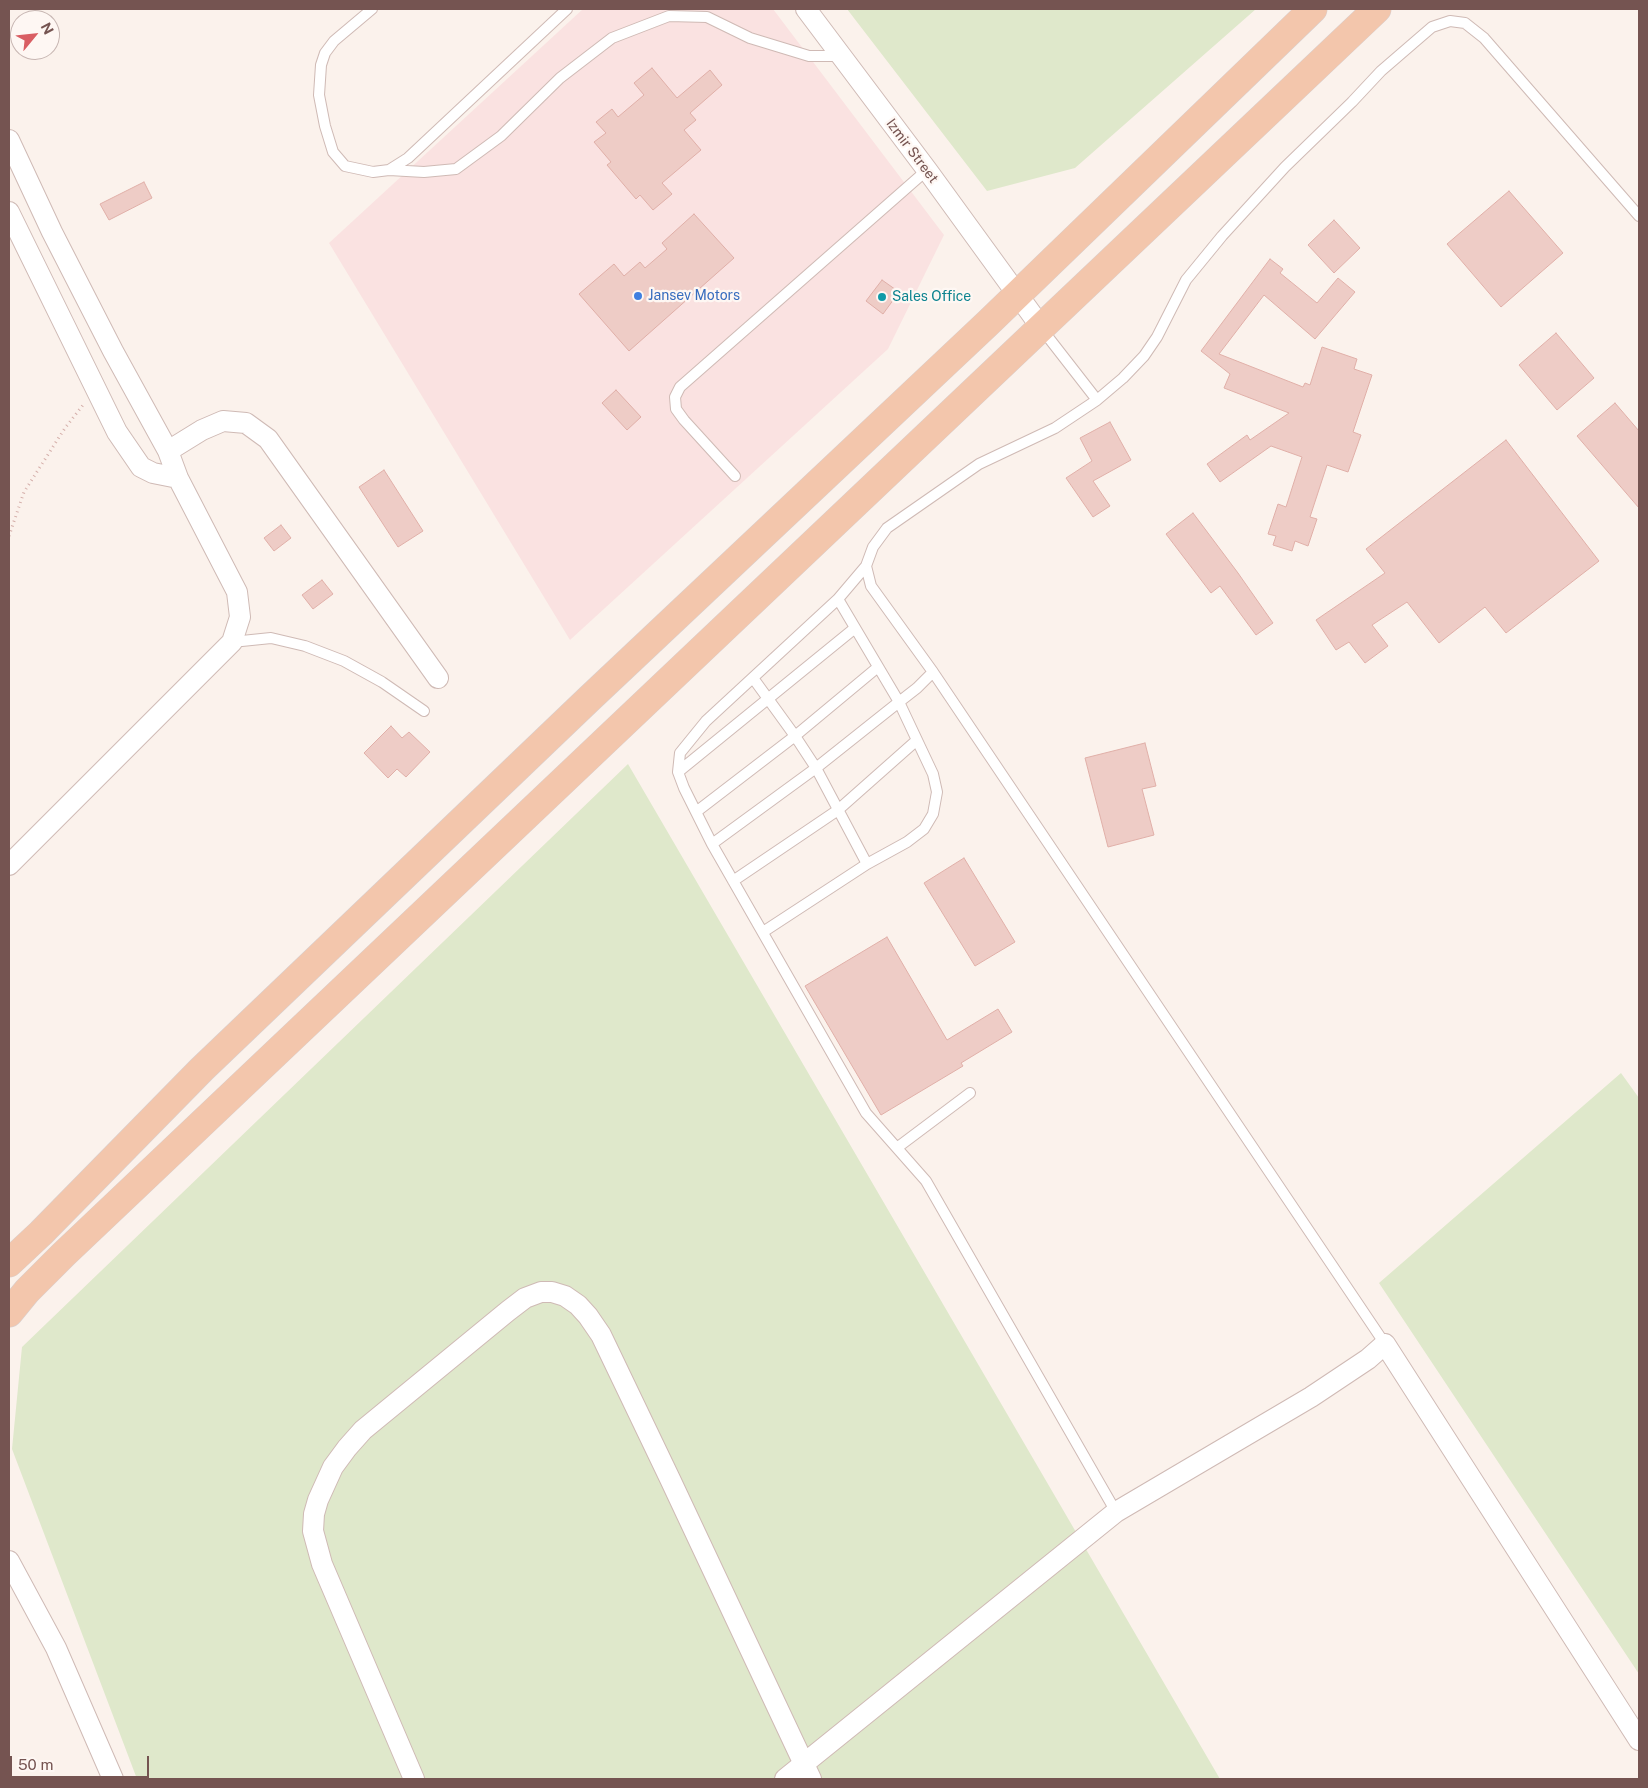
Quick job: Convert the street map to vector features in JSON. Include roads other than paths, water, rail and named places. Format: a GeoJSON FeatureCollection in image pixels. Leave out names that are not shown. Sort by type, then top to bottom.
{"type":"FeatureCollection","features":[{"type":"Feature","properties":{"kind":"main road"},"geometry":{"type":"LineString","coordinates":[[9,1263],[224,1049],[590,698],[1016,296],[1313,9]]}},
{"type":"Feature","properties":{"kind":"main road"},"geometry":{"type":"LineString","coordinates":[[9,1313],[27,1291],[64,1254],[1377,9]]}},
{"type":"Feature","properties":{"kind":"street","name":"Izmir Street"},"geometry":{"type":"LineString","coordinates":[[806,9],[927,170],[1040,327]]}},
{"type":"Feature","properties":{"kind":"street"},"geometry":{"type":"LineString","coordinates":[[9,140],[56,240],[168,452],[178,478],[237,592],[240,617],[232,642],[9,865]]}},
{"type":"Feature","properties":{"kind":"street"},"geometry":{"type":"LineString","coordinates":[[9,212],[117,432],[141,467],[153,473],[178,478]]}},
{"type":"Feature","properties":{"kind":"street"},"geometry":{"type":"LineString","coordinates":[[168,452],[202,430],[222,421],[246,423],[268,439],[438,678]]}},
{"type":"Feature","properties":{"kind":"street"},"geometry":{"type":"LineString","coordinates":[[414,1779],[322,1564],[313,1531],[314,1514],[318,1500],[333,1467],[364,1430],[508,1311],[525,1298],[541,1292],[552,1292],[565,1296],[578,1305],[601,1335],[807,1772]]}},
{"type":"Feature","properties":{"kind":"street"},"geometry":{"type":"LineString","coordinates":[[785,1779],[807,1772],[1116,1512],[1311,1397],[1368,1359],[1385,1344],[1639,1740]]}},
{"type":"Feature","properties":{"kind":"street"},"geometry":{"type":"LineString","coordinates":[[9,1561],[56,1648],[107,1774]]}},
{"type":"Feature","properties":{"kind":"lane"},"geometry":{"type":"LineString","coordinates":[[372,9],[334,41],[325,53],[321,65],[320,96],[325,126],[333,152],[345,166],[372,172],[389,170],[424,172],[456,169],[501,136],[560,78],[612,38],[670,16],[707,17],[750,38],[809,56],[841,56]]}},
{"type":"Feature","properties":{"kind":"lane"},"geometry":{"type":"LineString","coordinates":[[389,170],[408,158],[567,9]]}},
{"type":"Feature","properties":{"kind":"lane"},"geometry":{"type":"LineString","coordinates":[[1116,1512],[926,1181],[866,1113],[712,844],[678,772],[680,753],[706,721],[838,599],[866,566],[873,547],[887,528],[979,464],[1055,428],[1097,400],[1123,378],[1144,356],[1157,337],[1186,280],[1222,236],[1284,166],[1345,109],[1381,70],[1432,27],[1450,21],[1465,23],[1484,38],[1639,216]]}},
{"type":"Feature","properties":{"kind":"lane"},"geometry":{"type":"LineString","coordinates":[[735,476],[676,409],[675,397],[680,386],[927,170]]}},
{"type":"Feature","properties":{"kind":"lane"},"geometry":{"type":"LineString","coordinates":[[1040,327],[1097,400]]}},
{"type":"Feature","properties":{"kind":"lane"},"geometry":{"type":"LineString","coordinates":[[866,566],[872,586],[933,672],[1385,1344]]}},
{"type":"Feature","properties":{"kind":"lane"},"geometry":{"type":"LineString","coordinates":[[763,932],[867,864],[907,842],[924,828],[933,814],[937,792],[933,774],[899,702],[838,599]]}},
{"type":"Feature","properties":{"kind":"lane"},"geometry":{"type":"LineString","coordinates":[[678,772],[854,628]]}},
{"type":"Feature","properties":{"kind":"lane"},"geometry":{"type":"LineString","coordinates":[[232,642],[271,638],[305,646],[344,661],[382,682],[424,711]]}},
{"type":"Feature","properties":{"kind":"lane"},"geometry":{"type":"LineString","coordinates":[[696,812],[795,736],[878,667]]}},
{"type":"Feature","properties":{"kind":"lane"},"geometry":{"type":"LineString","coordinates":[[712,844],[816,768],[917,688],[933,672]]}},
{"type":"Feature","properties":{"kind":"lane"},"geometry":{"type":"LineString","coordinates":[[753,678],[816,768],[867,864]]}},
{"type":"Feature","properties":{"kind":"lane"},"geometry":{"type":"LineString","coordinates":[[734,881],[838,810],[917,740]]}},
{"type":"Feature","properties":{"kind":"lane"},"geometry":{"type":"LineString","coordinates":[[898,1147],[970,1093]]}},
{"type":"Feature","properties":{"kind":"place","name":"Jansev Motors"},"geometry":{"type":"Point","coordinates":[638,296]}},
{"type":"Feature","properties":{"kind":"place","name":"Sales Office"},"geometry":{"type":"Point","coordinates":[882,297]}}]}
